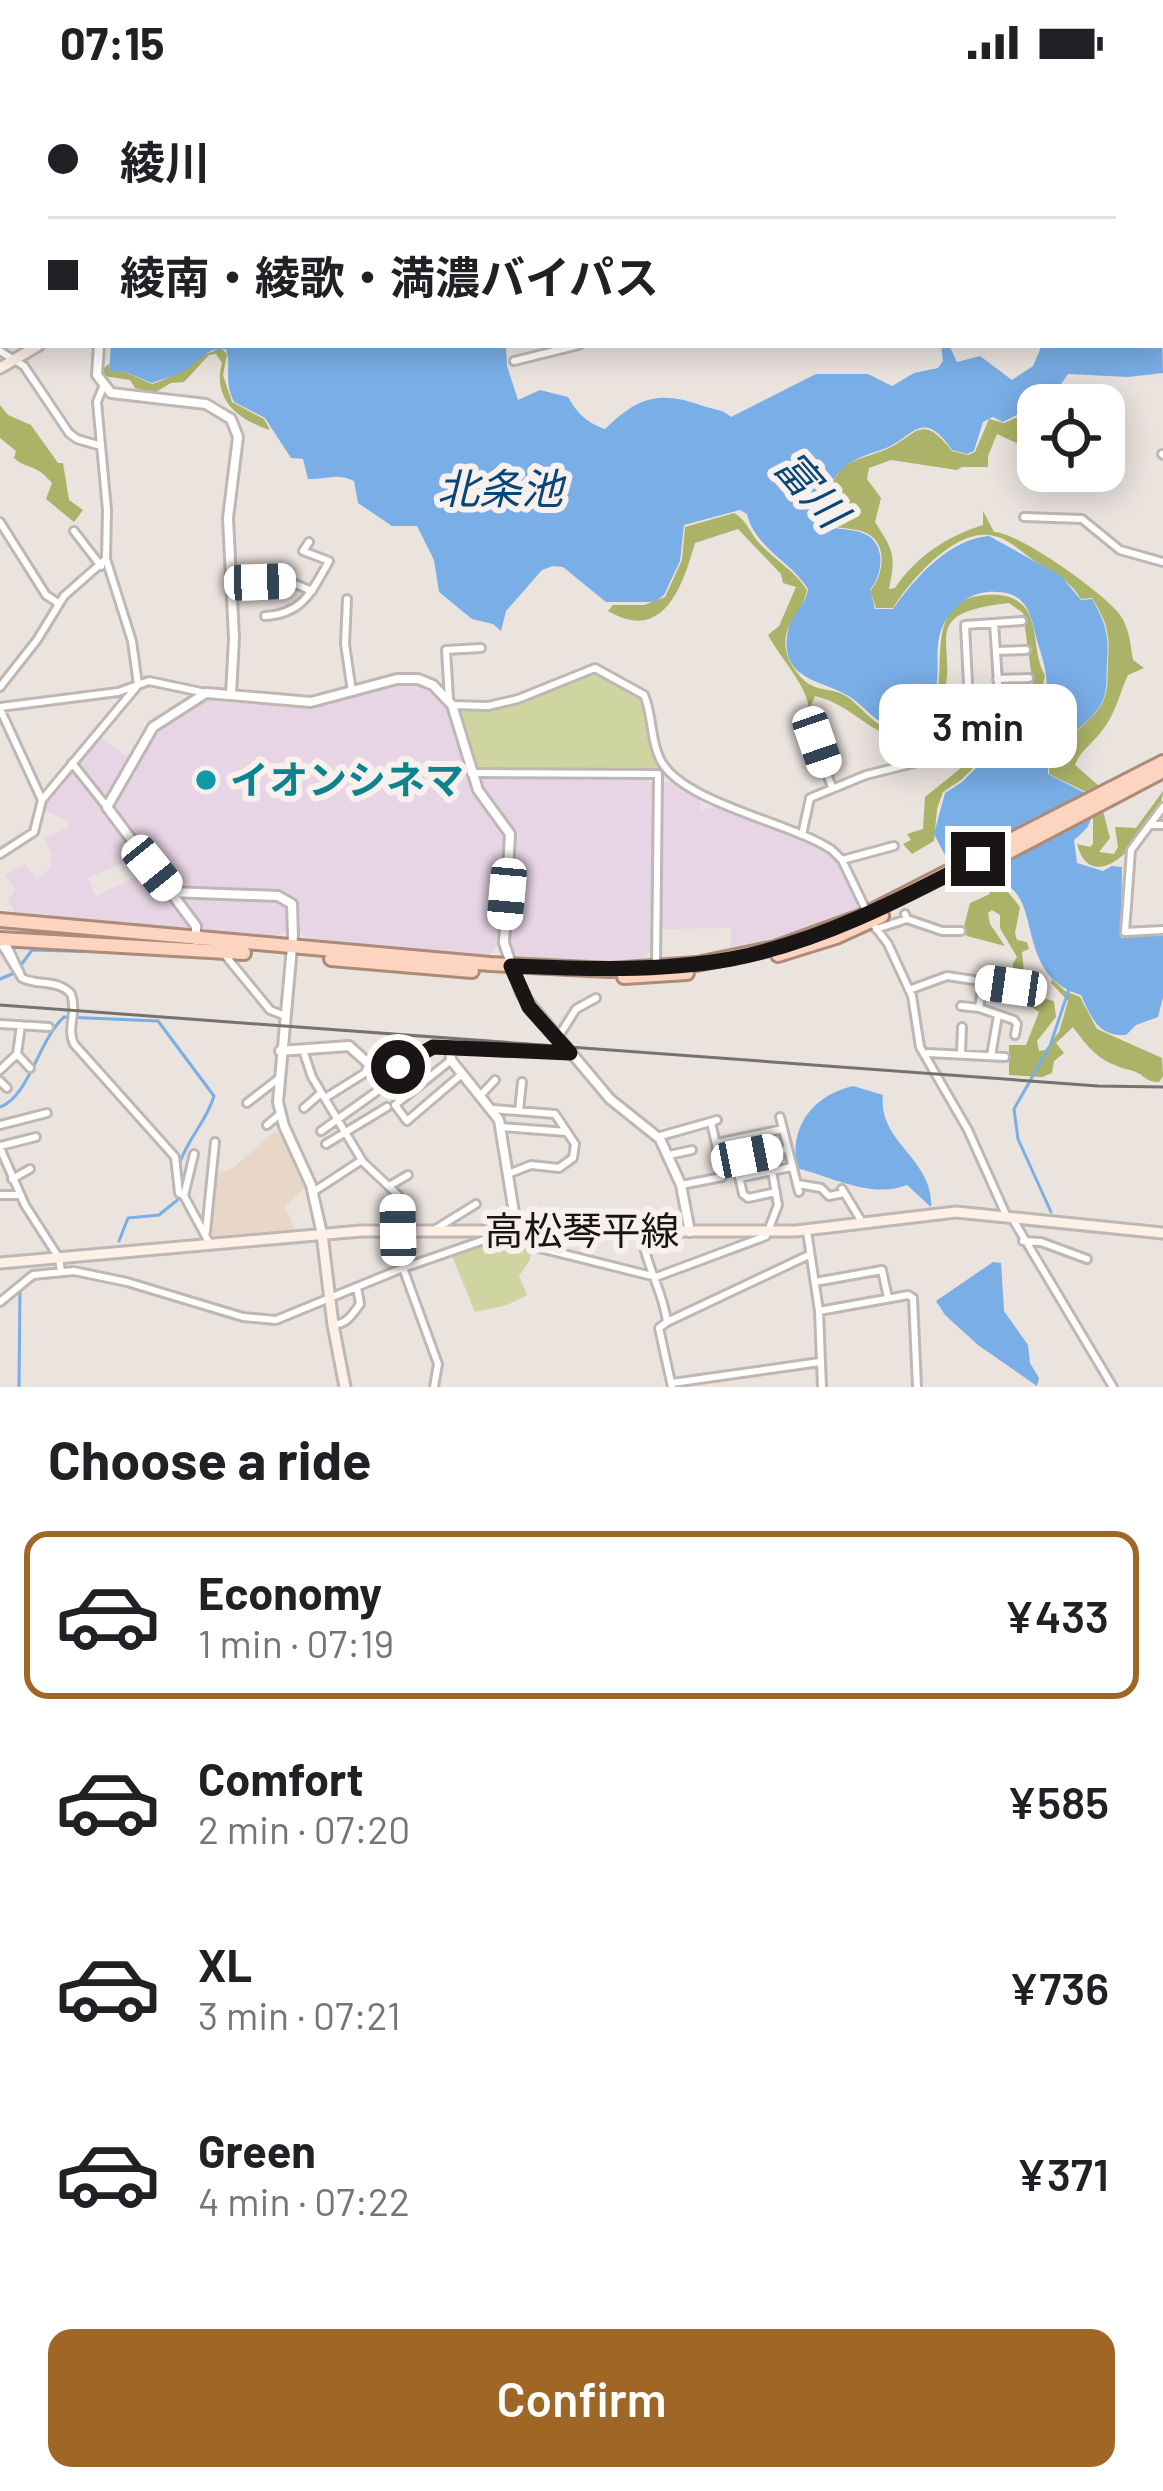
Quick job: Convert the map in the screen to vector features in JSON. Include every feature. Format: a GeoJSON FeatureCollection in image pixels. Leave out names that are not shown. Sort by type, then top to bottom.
{"type":"FeatureCollection","features":[{"type":"Feature","properties":{"kind":"highway"},"geometry":{"type":"LineString","coordinates":[[1106,797],[1163,762]]}},
{"type":"Feature","properties":{"kind":"highway"},"geometry":{"type":"LineString","coordinates":[[0,920],[291,952],[513,970],[639,977],[699,972],[799,950],[1163,771]]}},
{"type":"Feature","properties":{"kind":"highway"},"geometry":{"type":"LineString","coordinates":[[513,970],[656,968],[753,954],[870,918]]}},
{"type":"Feature","properties":{"kind":"highway"},"geometry":{"type":"LineString","coordinates":[[3,942],[291,952]]}},
{"type":"Feature","properties":{"kind":"main road"},"geometry":{"type":"LineString","coordinates":[[0,368],[34,348]]}},
{"type":"Feature","properties":{"kind":"main road","name":"高松琴平線"},"geometry":{"type":"LineString","coordinates":[[0,1263],[208,1240],[398,1230],[807,1231],[934,1213],[1163,1233]]}},
{"type":"Feature","properties":{"kind":"main road"},"geometry":{"type":"LineString","coordinates":[[322,1234],[345,1387]]}},
{"type":"Feature","properties":{"kind":"street"},"geometry":{"type":"LineString","coordinates":[[99,348],[97,375],[103,387],[120,395],[206,404],[231,419],[238,437],[228,518],[231,695]]}},
{"type":"Feature","properties":{"kind":"street"},"geometry":{"type":"LineString","coordinates":[[514,362],[568,348]]}},
{"type":"Feature","properties":{"kind":"street"},"geometry":{"type":"LineString","coordinates":[[0,351],[24,366],[69,433],[100,446]]}},
{"type":"Feature","properties":{"kind":"street"},"geometry":{"type":"LineString","coordinates":[[0,854],[34,832],[42,800],[138,685],[132,641],[104,563],[107,510],[97,402],[103,387]]}},
{"type":"Feature","properties":{"kind":"street"},"geometry":{"type":"LineString","coordinates":[[1024,517],[1082,519],[1120,550],[1163,562]]}},
{"type":"Feature","properties":{"kind":"street"},"geometry":{"type":"LineString","coordinates":[[0,522],[46,595],[58,603]]}},
{"type":"Feature","properties":{"kind":"street"},"geometry":{"type":"LineString","coordinates":[[74,531],[104,563]]}},
{"type":"Feature","properties":{"kind":"street"},"geometry":{"type":"LineString","coordinates":[[266,616],[290,612],[308,601],[328,561],[303,551],[309,542]]}},
{"type":"Feature","properties":{"kind":"street"},"geometry":{"type":"LineString","coordinates":[[0,687],[37,640],[58,603],[104,563]]}},
{"type":"Feature","properties":{"kind":"street"},"geometry":{"type":"LineString","coordinates":[[232,583],[288,581],[313,591]]}},
{"type":"Feature","properties":{"kind":"street"},"geometry":{"type":"LineString","coordinates":[[347,598],[352,692]]}},
{"type":"Feature","properties":{"kind":"street"},"geometry":{"type":"LineString","coordinates":[[802,835],[806,802],[832,787],[946,755],[958,743],[951,720],[967,710],[969,703],[965,625],[1022,621]]}},
{"type":"Feature","properties":{"kind":"street"},"geometry":{"type":"LineString","coordinates":[[929,740],[985,724],[998,710],[994,623]]}},
{"type":"Feature","properties":{"kind":"street"},"geometry":{"type":"LineString","coordinates":[[481,648],[446,650],[450,702],[478,790],[510,834],[504,933],[513,970],[529,1007],[610,1099],[657,1137],[681,1185],[690,1232]]}},
{"type":"Feature","properties":{"kind":"street"},"geometry":{"type":"LineString","coordinates":[[996,651],[1027,650]]}},
{"type":"Feature","properties":{"kind":"street"},"geometry":{"type":"LineString","coordinates":[[42,800],[0,708],[118,692],[156,681],[206,693],[310,702],[418,679],[434,685],[450,702],[488,706],[518,699],[585,670],[602,669],[644,695],[658,755],[670,772],[717,802],[823,844],[842,860],[909,990],[920,1047],[968,1130],[1010,1218],[1113,1387]]}},
{"type":"Feature","properties":{"kind":"street"},"geometry":{"type":"LineString","coordinates":[[997,679],[1029,679]]}},
{"type":"Feature","properties":{"kind":"street"},"geometry":{"type":"LineString","coordinates":[[181,707],[182,687]]}},
{"type":"Feature","properties":{"kind":"street"},"geometry":{"type":"LineString","coordinates":[[107,807],[153,727],[206,693]]}},
{"type":"Feature","properties":{"kind":"street"},"geometry":{"type":"LineString","coordinates":[[809,712],[809,727],[832,787]]}},
{"type":"Feature","properties":{"kind":"street"},"geometry":{"type":"LineString","coordinates":[[72,763],[196,926],[196,941]]}},
{"type":"Feature","properties":{"kind":"street"},"geometry":{"type":"LineString","coordinates":[[471,773],[658,775],[656,968]]}},
{"type":"Feature","properties":{"kind":"street"},"geometry":{"type":"LineString","coordinates":[[1163,807],[1131,850],[1124,932],[1163,931]]}},
{"type":"Feature","properties":{"kind":"street"},"geometry":{"type":"LineString","coordinates":[[1150,825],[1163,825]]}},
{"type":"Feature","properties":{"kind":"street"},"geometry":{"type":"LineString","coordinates":[[842,860],[894,846]]}},
{"type":"Feature","properties":{"kind":"street"},"geometry":{"type":"LineString","coordinates":[[171,892],[286,898],[294,910],[278,1079],[280,1114],[313,1192],[322,1234]]}},
{"type":"Feature","properties":{"kind":"street"},"geometry":{"type":"LineString","coordinates":[[870,918],[895,895]]}},
{"type":"Feature","properties":{"kind":"street"},"geometry":{"type":"LineString","coordinates":[[870,918],[906,917],[942,932],[962,932]]}},
{"type":"Feature","properties":{"kind":"street"},"geometry":{"type":"LineString","coordinates":[[3,942],[22,977],[66,988],[76,1005],[70,1032],[74,1044],[175,1157],[176,1184],[208,1240]]}},
{"type":"Feature","properties":{"kind":"street"},"geometry":{"type":"LineString","coordinates":[[222,952],[270,1010],[284,1015]]}},
{"type":"Feature","properties":{"kind":"street"},"geometry":{"type":"LineString","coordinates":[[909,990],[947,976],[1027,988]]}},
{"type":"Feature","properties":{"kind":"street"},"geometry":{"type":"LineString","coordinates":[[979,1008],[983,982]]}},
{"type":"Feature","properties":{"kind":"street"},"geometry":{"type":"LineString","coordinates":[[557,1039],[571,1008],[596,998]]}},
{"type":"Feature","properties":{"kind":"street"},"geometry":{"type":"LineString","coordinates":[[961,1006],[1014,1020],[1015,1035]]}},
{"type":"Feature","properties":{"kind":"street"},"geometry":{"type":"LineString","coordinates":[[991,1056],[998,1015]]}},
{"type":"Feature","properties":{"kind":"street"},"geometry":{"type":"LineString","coordinates":[[0,1024],[49,1028]]}},
{"type":"Feature","properties":{"kind":"street"},"geometry":{"type":"LineString","coordinates":[[0,1070],[17,1054],[21,1025]]}},
{"type":"Feature","properties":{"kind":"street"},"geometry":{"type":"LineString","coordinates":[[962,1027],[962,1054]]}},
{"type":"Feature","properties":{"kind":"street"},"geometry":{"type":"LineString","coordinates":[[280,1051],[350,1046],[369,1064],[398,1067],[427,1048],[570,1053]]}},
{"type":"Feature","properties":{"kind":"street"},"geometry":{"type":"LineString","coordinates":[[450,1048],[451,1060],[493,1109],[501,1127],[517,1231]]}},
{"type":"Feature","properties":{"kind":"street"},"geometry":{"type":"LineString","coordinates":[[303,1050],[323,1095],[362,1160],[398,1195],[398,1230]]}},
{"type":"Feature","properties":{"kind":"street"},"geometry":{"type":"LineString","coordinates":[[928,1053],[1005,1057]]}},
{"type":"Feature","properties":{"kind":"street"},"geometry":{"type":"LineString","coordinates":[[17,1054],[30,1068]]}},
{"type":"Feature","properties":{"kind":"street"},"geometry":{"type":"LineString","coordinates":[[451,1060],[395,1105],[407,1121],[462,1074]]}},
{"type":"Feature","properties":{"kind":"street"},"geometry":{"type":"LineString","coordinates":[[304,1108],[365,1073],[369,1064]]}},
{"type":"Feature","properties":{"kind":"street"},"geometry":{"type":"LineString","coordinates":[[247,1103],[278,1079]]}},
{"type":"Feature","properties":{"kind":"street"},"geometry":{"type":"LineString","coordinates":[[481,1095],[495,1080]]}},
{"type":"Feature","properties":{"kind":"street"},"geometry":{"type":"LineString","coordinates":[[519,1111],[523,1082]]}},
{"type":"Feature","properties":{"kind":"street"},"geometry":{"type":"LineString","coordinates":[[321,1131],[376,1091]]}},
{"type":"Feature","properties":{"kind":"street"},"geometry":{"type":"LineString","coordinates":[[326,1144],[388,1107]]}},
{"type":"Feature","properties":{"kind":"street"},"geometry":{"type":"LineString","coordinates":[[493,1109],[556,1114],[574,1144],[573,1158],[560,1168],[531,1165],[507,1174]]}},
{"type":"Feature","properties":{"kind":"street"},"geometry":{"type":"LineString","coordinates":[[0,1125],[47,1112]]}},
{"type":"Feature","properties":{"kind":"street"},"geometry":{"type":"LineString","coordinates":[[267,1125],[280,1114]]}},
{"type":"Feature","properties":{"kind":"street"},"geometry":{"type":"LineString","coordinates":[[780,1117],[798,1188],[821,1188],[829,1196],[843,1191],[862,1222]]}},
{"type":"Feature","properties":{"kind":"street"},"geometry":{"type":"LineString","coordinates":[[657,1137],[714,1121],[720,1162],[787,1149]]}},
{"type":"Feature","properties":{"kind":"street"},"geometry":{"type":"LineString","coordinates":[[501,1127],[567,1132]]}},
{"type":"Feature","properties":{"kind":"street"},"geometry":{"type":"LineString","coordinates":[[716,1143],[783,1129]]}},
{"type":"Feature","properties":{"kind":"street"},"geometry":{"type":"LineString","coordinates":[[36,1137],[1,1152],[20,1195],[59,1258],[62,1272]]}},
{"type":"Feature","properties":{"kind":"street"},"geometry":{"type":"LineString","coordinates":[[208,1240],[215,1142]]}},
{"type":"Feature","properties":{"kind":"street"},"geometry":{"type":"LineString","coordinates":[[669,1155],[692,1150]]}},
{"type":"Feature","properties":{"kind":"street"},"geometry":{"type":"LineString","coordinates":[[184,1196],[194,1157],[214,1162]]}},
{"type":"Feature","properties":{"kind":"street"},"geometry":{"type":"LineString","coordinates":[[736,1159],[743,1194],[748,1198],[776,1192]]}},
{"type":"Feature","properties":{"kind":"street"},"geometry":{"type":"LineString","coordinates":[[313,1192],[362,1160]]}},
{"type":"Feature","properties":{"kind":"street"},"geometry":{"type":"LineString","coordinates":[[740,1178],[791,1168]]}},
{"type":"Feature","properties":{"kind":"street"},"geometry":{"type":"LineString","coordinates":[[12,1179],[30,1169]]}},
{"type":"Feature","properties":{"kind":"street"},"geometry":{"type":"LineString","coordinates":[[0,1302],[33,1275],[62,1272],[116,1279],[256,1319],[285,1319],[403,1268],[484,1240],[504,1239],[656,1277],[766,1236],[778,1205],[772,1172]]}},
{"type":"Feature","properties":{"kind":"street"},"geometry":{"type":"LineString","coordinates":[[390,1185],[408,1175]]}},
{"type":"Feature","properties":{"kind":"street"},"geometry":{"type":"LineString","coordinates":[[681,1185],[718,1180]]}},
{"type":"Feature","properties":{"kind":"street"},"geometry":{"type":"LineString","coordinates":[[0,1195],[20,1195]]}},
{"type":"Feature","properties":{"kind":"street"},"geometry":{"type":"LineString","coordinates":[[434,1230],[476,1204]]}},
{"type":"Feature","properties":{"kind":"street"},"geometry":{"type":"LineString","coordinates":[[807,1231],[819,1311],[822,1387]]}},
{"type":"Feature","properties":{"kind":"street"},"geometry":{"type":"LineString","coordinates":[[642,1232],[643,1250],[656,1277],[667,1322]]}},
{"type":"Feature","properties":{"kind":"street"},"geometry":{"type":"LineString","coordinates":[[1023,1240],[1087,1259]]}},
{"type":"Feature","properties":{"kind":"street"},"geometry":{"type":"LineString","coordinates":[[809,1255],[659,1328],[672,1385],[820,1362]]}},
{"type":"Feature","properties":{"kind":"street"},"geometry":{"type":"LineString","coordinates":[[403,1268],[438,1364],[434,1387]]}},
{"type":"Feature","properties":{"kind":"street"},"geometry":{"type":"LineString","coordinates":[[815,1282],[882,1270],[888,1298]]}},
{"type":"Feature","properties":{"kind":"street"},"geometry":{"type":"LineString","coordinates":[[333,1325],[347,1321],[359,1304],[357,1287]]}},
{"type":"Feature","properties":{"kind":"street"},"geometry":{"type":"LineString","coordinates":[[819,1311],[908,1295],[913,1298],[917,1387]]}},
{"type":"Feature","properties":{"kind":"shaded area"},"geometry":{"type":"Polygon","coordinates":[[[401,684],[426,686],[446,706],[467,779],[507,835],[496,921],[498,944],[489,957],[311,943],[299,930],[288,929],[274,938],[209,934],[182,901],[183,887],[168,881],[146,853],[88,878],[96,896],[149,870],[191,926],[189,934],[16,915],[8,899],[16,890],[5,875],[25,864],[36,880],[50,868],[52,854],[45,838],[70,827],[43,809],[49,795],[98,736],[137,764],[158,728],[203,701],[309,707],[401,684]]]}},
{"type":"Feature","properties":{"kind":"shaded area"},"geometry":{"type":"Polygon","coordinates":[[[485,778],[648,779],[652,784],[652,949],[638,963],[521,959],[511,946],[513,830],[482,790],[485,778]]]}},
{"type":"Feature","properties":{"kind":"shaded area"},"geometry":{"type":"Polygon","coordinates":[[[676,780],[701,796],[700,811],[719,805],[824,847],[838,860],[862,910],[731,952],[731,928],[661,929],[660,784],[676,780]]]}},
{"type":"Feature","properties":{"kind":"shaded area"},"geometry":{"type":"Polygon","coordinates":[[[274,1132],[286,1137],[305,1187],[285,1207],[295,1229],[214,1238],[209,1225],[216,1174],[233,1168],[274,1132]]]}},
{"type":"Feature","properties":{"kind":"green space"},"geometry":{"type":"Polygon","coordinates":[[[221,348],[227,354],[223,375],[232,402],[264,419],[270,430],[230,406],[221,387],[222,363],[216,354],[209,355],[184,382],[154,393],[135,388],[130,380],[104,376],[109,364],[109,371],[123,371],[152,384],[221,348]]]}},
{"type":"Feature","properties":{"kind":"green space"},"geometry":{"type":"Polygon","coordinates":[[[0,405],[8,415],[31,425],[58,463],[63,463],[69,500],[83,510],[74,522],[46,499],[52,483],[14,458],[16,451],[0,438],[0,405]]]}},
{"type":"Feature","properties":{"kind":"green space"},"geometry":{"type":"Polygon","coordinates":[[[1017,417],[1017,443],[997,434],[988,467],[957,470],[891,460],[869,468],[867,479],[881,498],[875,522],[892,554],[889,589],[933,549],[983,525],[983,511],[994,532],[1060,565],[1120,615],[1133,660],[1144,668],[1128,675],[1110,719],[1075,765],[1099,786],[1088,793],[1049,774],[1055,753],[1090,719],[1106,694],[1108,635],[1092,598],[1081,599],[1062,578],[1003,539],[989,535],[947,549],[893,608],[876,608],[870,591],[882,558],[876,541],[861,531],[821,523],[831,484],[854,461],[924,429],[952,451],[968,455],[975,452],[989,419],[1004,423],[1017,417]]]}},
{"type":"Feature","properties":{"kind":"green space"},"geometry":{"type":"Polygon","coordinates":[[[734,513],[807,590],[786,637],[794,669],[815,687],[846,696],[890,729],[922,717],[933,705],[944,625],[953,609],[970,598],[999,595],[1017,600],[1029,614],[1045,675],[1040,701],[943,792],[934,841],[912,854],[903,844],[911,840],[907,834],[923,829],[925,797],[1035,700],[1023,613],[1009,603],[978,608],[949,625],[945,687],[938,709],[903,737],[881,732],[829,700],[815,696],[809,710],[799,682],[768,635],[779,626],[796,587],[783,583],[781,574],[738,529],[695,543],[677,592],[657,615],[627,619],[608,611],[613,605],[644,605],[665,597],[682,560],[685,527],[734,513]]]}},
{"type":"Feature","properties":{"kind":"green space"},"geometry":{"type":"Polygon","coordinates":[[[590,672],[644,702],[659,766],[656,770],[486,770],[474,766],[462,710],[501,709],[590,672]]]}},
{"type":"Feature","properties":{"kind":"green space"},"geometry":{"type":"Polygon","coordinates":[[[1163,791],[1152,821],[1126,852],[1098,867],[1086,861],[1077,844],[1093,844],[1093,817],[1103,811],[1110,838],[1099,852],[1114,854],[1118,847],[1115,827],[1136,828],[1163,791]]]}},
{"type":"Feature","properties":{"kind":"green space"},"geometry":{"type":"Polygon","coordinates":[[[973,881],[1005,888],[1020,907],[1015,933],[1029,949],[1022,952],[1025,981],[1020,985],[1014,980],[1017,957],[1000,928],[1000,915],[992,910],[988,913],[1005,946],[967,936],[963,930],[970,903],[990,894],[985,884],[973,881]]]}},
{"type":"Feature","properties":{"kind":"green space"},"geometry":{"type":"Polygon","coordinates":[[[1052,979],[1080,997],[1097,1029],[1162,1058],[1159,1082],[1104,1060],[1073,1027],[1056,1043],[1064,1053],[1054,1061],[1052,1073],[1009,1075],[1009,1045],[1026,1045],[1039,1012],[1019,999],[1015,990],[1054,1001],[1056,1017],[1037,1041],[1039,1051],[1045,1050],[1059,1032],[1068,1001],[1052,979]]]}},
{"type":"Feature","properties":{"kind":"green space"},"geometry":{"type":"Polygon","coordinates":[[[484,1234],[528,1240],[530,1260],[519,1276],[527,1295],[475,1312],[450,1251],[437,1251],[485,1238],[484,1234]]]}},
{"type":"Feature","properties":{"kind":"water","name":"北条池"},"geometry":{"type":"Polygon","coordinates":[[[111,348],[506,348],[518,400],[540,390],[568,397],[583,417],[605,429],[639,403],[661,398],[688,401],[731,417],[816,374],[868,374],[892,386],[914,373],[938,368],[943,361],[941,348],[950,348],[957,362],[980,356],[1012,380],[1033,366],[1041,348],[1162,348],[1163,373],[1128,377],[1068,374],[1061,384],[1017,384],[1017,415],[1003,422],[993,417],[983,422],[974,451],[967,454],[952,450],[924,428],[861,457],[835,477],[822,503],[820,524],[860,532],[875,542],[880,558],[870,590],[875,609],[893,609],[947,553],[989,536],[1061,576],[1081,600],[1092,599],[1107,637],[1105,695],[1089,720],[1054,753],[1048,774],[1087,794],[1090,820],[1074,840],[1077,863],[1103,871],[1122,867],[1121,938],[1163,935],[1163,997],[1158,1017],[1136,1025],[1126,1035],[1102,1029],[1081,995],[1048,974],[1020,898],[1011,888],[949,863],[934,834],[945,793],[962,782],[1045,694],[1045,671],[1032,619],[1017,597],[981,593],[950,614],[938,643],[932,701],[922,715],[909,718],[901,728],[881,722],[842,692],[807,677],[790,661],[788,631],[808,589],[765,545],[740,510],[684,525],[680,561],[664,595],[655,602],[606,602],[563,567],[553,566],[542,570],[506,611],[501,631],[472,619],[439,592],[434,560],[417,526],[392,526],[358,503],[354,481],[348,478],[308,479],[303,459],[291,458],[265,418],[234,402],[226,349],[212,350],[183,372],[152,383],[123,371],[109,371],[111,348]]]}},
{"type":"Feature","properties":{"kind":"water"},"geometry":{"type":"Polygon","coordinates":[[[853,1086],[883,1095],[888,1126],[924,1176],[931,1207],[907,1185],[866,1188],[797,1168],[797,1139],[807,1115],[826,1097],[853,1086]]]}},
{"type":"Feature","properties":{"kind":"water"},"geometry":{"type":"Polygon","coordinates":[[[993,1262],[1001,1263],[1004,1311],[1028,1345],[1030,1363],[1039,1378],[1037,1386],[978,1345],[936,1301],[993,1262]]]}},
{"type":"Feature","properties":{"kind":"waterway"},"geometry":{"type":"LineString","coordinates":[[113,923],[163,929]]}},
{"type":"Feature","properties":{"kind":"waterway"},"geometry":{"type":"LineString","coordinates":[[335,944],[351,945]]}},
{"type":"Feature","properties":{"kind":"waterway"},"geometry":{"type":"LineString","coordinates":[[21,965],[32,950],[138,953]]}},
{"type":"Feature","properties":{"kind":"waterway"},"geometry":{"type":"LineString","coordinates":[[409,950],[428,951]]}},
{"type":"Feature","properties":{"kind":"waterway"},"geometry":{"type":"LineString","coordinates":[[0,979],[12,974]]}},
{"type":"Feature","properties":{"kind":"waterway"},"geometry":{"type":"LineString","coordinates":[[1051,1212],[1018,1139],[1014,1109],[1050,1046],[1069,989]]}},
{"type":"Feature","properties":{"kind":"waterway"},"geometry":{"type":"LineString","coordinates":[[0,1107],[19,1092],[64,1017],[158,1021],[214,1096],[179,1165]]}},
{"type":"Feature","properties":{"kind":"waterway"},"geometry":{"type":"LineString","coordinates":[[119,1241],[128,1218],[159,1215],[181,1197]]}},
{"type":"Feature","properties":{"kind":"waterway"},"geometry":{"type":"LineString","coordinates":[[49,1275],[92,1279]]}},
{"type":"Feature","properties":{"kind":"waterway"},"geometry":{"type":"LineString","coordinates":[[19,1387],[20,1288]]}},
{"type":"Feature","properties":{"kind":"railway"},"geometry":{"type":"LineString","coordinates":[[0,1005],[1163,1087]]}},
{"type":"Feature","properties":{"kind":"place","name":"イオンシネマ"},"geometry":{"type":"Point","coordinates":[206,780]}},
{"type":"Feature","properties":{"kind":"route"},"geometry":{"type":"LineString","coordinates":[[398,1067],[433,1047],[570,1053],[529,1007],[511,966],[637,969],[753,954],[860,917],[978,859]]}},
{"type":"Feature","properties":{"kind":"water label","name":"富川"},"geometry":{"type":"Point","coordinates":[811,489]}}]}
